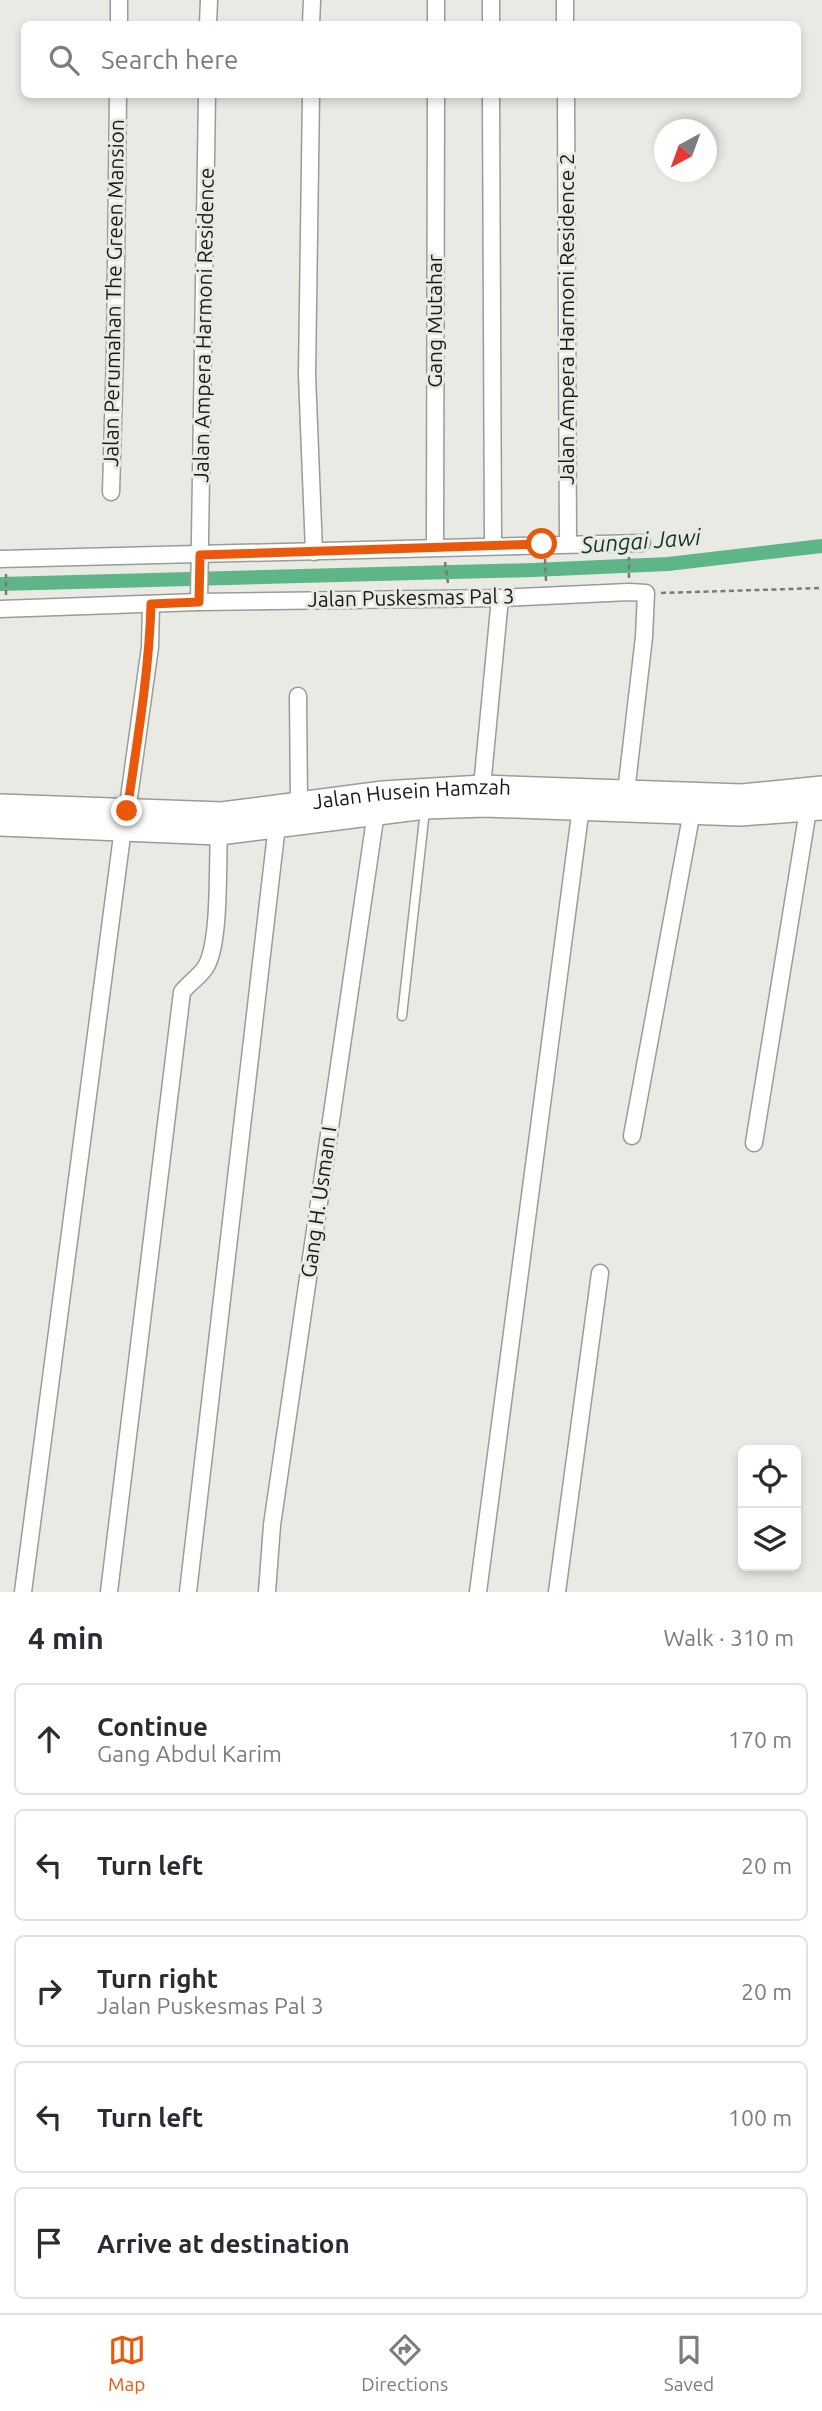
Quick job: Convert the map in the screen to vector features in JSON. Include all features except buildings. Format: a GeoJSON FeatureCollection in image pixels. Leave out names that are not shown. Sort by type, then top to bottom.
{"type":"FeatureCollection","features":[{"type":"Feature","properties":{"kind":"street"},"geometry":{"type":"LineString","coordinates":[[119,0],[119,21]]}},
{"type":"Feature","properties":{"kind":"street"},"geometry":{"type":"LineString","coordinates":[[208,21],[209,0]]}},
{"type":"Feature","properties":{"kind":"street"},"geometry":{"type":"LineString","coordinates":[[311,21],[312,0]]}},
{"type":"Feature","properties":{"kind":"street"},"geometry":{"type":"LineString","coordinates":[[436,0],[436,21]]}},
{"type":"Feature","properties":{"kind":"street"},"geometry":{"type":"LineString","coordinates":[[491,0],[491,21]]}},
{"type":"Feature","properties":{"kind":"street"},"geometry":{"type":"LineString","coordinates":[[565,0],[565,21]]}},
{"type":"Feature","properties":{"kind":"street","name":"Jalan Perumahan The Green Mansion"},"geometry":{"type":"LineString","coordinates":[[111,492],[118,98]]}},
{"type":"Feature","properties":{"kind":"street","name":"Jalan Ampera Harmoni Residence"},"geometry":{"type":"LineString","coordinates":[[200,597],[207,98]]}},
{"type":"Feature","properties":{"kind":"street"},"geometry":{"type":"LineString","coordinates":[[310,98],[307,375],[314,552]]}},
{"type":"Feature","properties":{"kind":"street","name":"Gang Mutahar"},"geometry":{"type":"LineString","coordinates":[[435,547],[436,98]]}},
{"type":"Feature","properties":{"kind":"street"},"geometry":{"type":"LineString","coordinates":[[491,98],[493,545]]}},
{"type":"Feature","properties":{"kind":"street","name":"Jalan Ampera Harmoni Residence 2"},"geometry":{"type":"LineString","coordinates":[[566,98],[568,544]]}},
{"type":"Feature","properties":{"kind":"street"},"geometry":{"type":"LineString","coordinates":[[3,566],[493,545],[636,547]]}},
{"type":"Feature","properties":{"kind":"street"},"geometry":{"type":"LineString","coordinates":[[626,792],[644,637],[646,593]]}},
{"type":"Feature","properties":{"kind":"street","name":"Jalan Puskesmas Pal 3"},"geometry":{"type":"LineString","coordinates":[[0,609],[151,604],[200,597],[500,598],[646,593]]}},
{"type":"Feature","properties":{"kind":"street"},"geometry":{"type":"LineString","coordinates":[[482,787],[500,598]]}},
{"type":"Feature","properties":{"kind":"street"},"geometry":{"type":"LineString","coordinates":[[23,1592],[125,820],[149,660],[151,604]]}},
{"type":"Feature","properties":{"kind":"street"},"geometry":{"type":"LineString","coordinates":[[298,696],[299,805]]}},
{"type":"Feature","properties":{"kind":"street","name":"Jalan Husein Hamzah"},"geometry":{"type":"LineString","coordinates":[[0,824],[222,814],[383,793],[482,787],[742,796],[822,788]]}},
{"type":"Feature","properties":{"kind":"street","name":"Jalan Husein Hamzah"},"geometry":{"type":"LineString","coordinates":[[0,806],[219,832],[425,807],[581,807],[740,814],[815,809]]}},
{"type":"Feature","properties":{"kind":"street"},"geometry":{"type":"LineString","coordinates":[[478,1592],[581,807]]}},
{"type":"Feature","properties":{"kind":"street"},"geometry":{"type":"LineString","coordinates":[[754,1143],[815,809]]}},
{"type":"Feature","properties":{"kind":"street"},"geometry":{"type":"LineString","coordinates":[[632,1136],[692,811]]}},
{"type":"Feature","properties":{"kind":"street","name":"Gang H. Usman I"},"geometry":{"type":"LineString","coordinates":[[267,1592],[272,1525],[376,812]]}},
{"type":"Feature","properties":{"kind":"street"},"geometry":{"type":"LineString","coordinates":[[188,1592],[277,825]]}},
{"type":"Feature","properties":{"kind":"street"},"geometry":{"type":"LineString","coordinates":[[109,1592],[182,992],[205,969],[211,955],[215,928],[219,832]]}},
{"type":"Feature","properties":{"kind":"street"},"geometry":{"type":"LineString","coordinates":[[557,1592],[600,1273]]}},
{"type":"Feature","properties":{"kind":"lane"},"geometry":{"type":"LineString","coordinates":[[402,1016],[425,807]]}},
{"type":"Feature","properties":{"kind":"path"},"geometry":{"type":"LineString","coordinates":[[629,579],[636,547]]}},
{"type":"Feature","properties":{"kind":"path"},"geometry":{"type":"LineString","coordinates":[[545,559],[546,580]]}},
{"type":"Feature","properties":{"kind":"path"},"geometry":{"type":"LineString","coordinates":[[445,563],[448,584]]}},
{"type":"Feature","properties":{"kind":"path"},"geometry":{"type":"LineString","coordinates":[[3,566],[6,593]]}},
{"type":"Feature","properties":{"kind":"path"},"geometry":{"type":"LineString","coordinates":[[646,593],[822,588]]}},
{"type":"Feature","properties":{"kind":"waterway","name":"Sungai Jawi"},"geometry":{"type":"LineString","coordinates":[[0,584],[668,564],[822,546]]}},
{"type":"Feature","properties":{"kind":"route"},"geometry":{"type":"LineString","coordinates":[[127,811],[146,684],[151,604],[199,602],[200,555],[542,544]]}}]}
